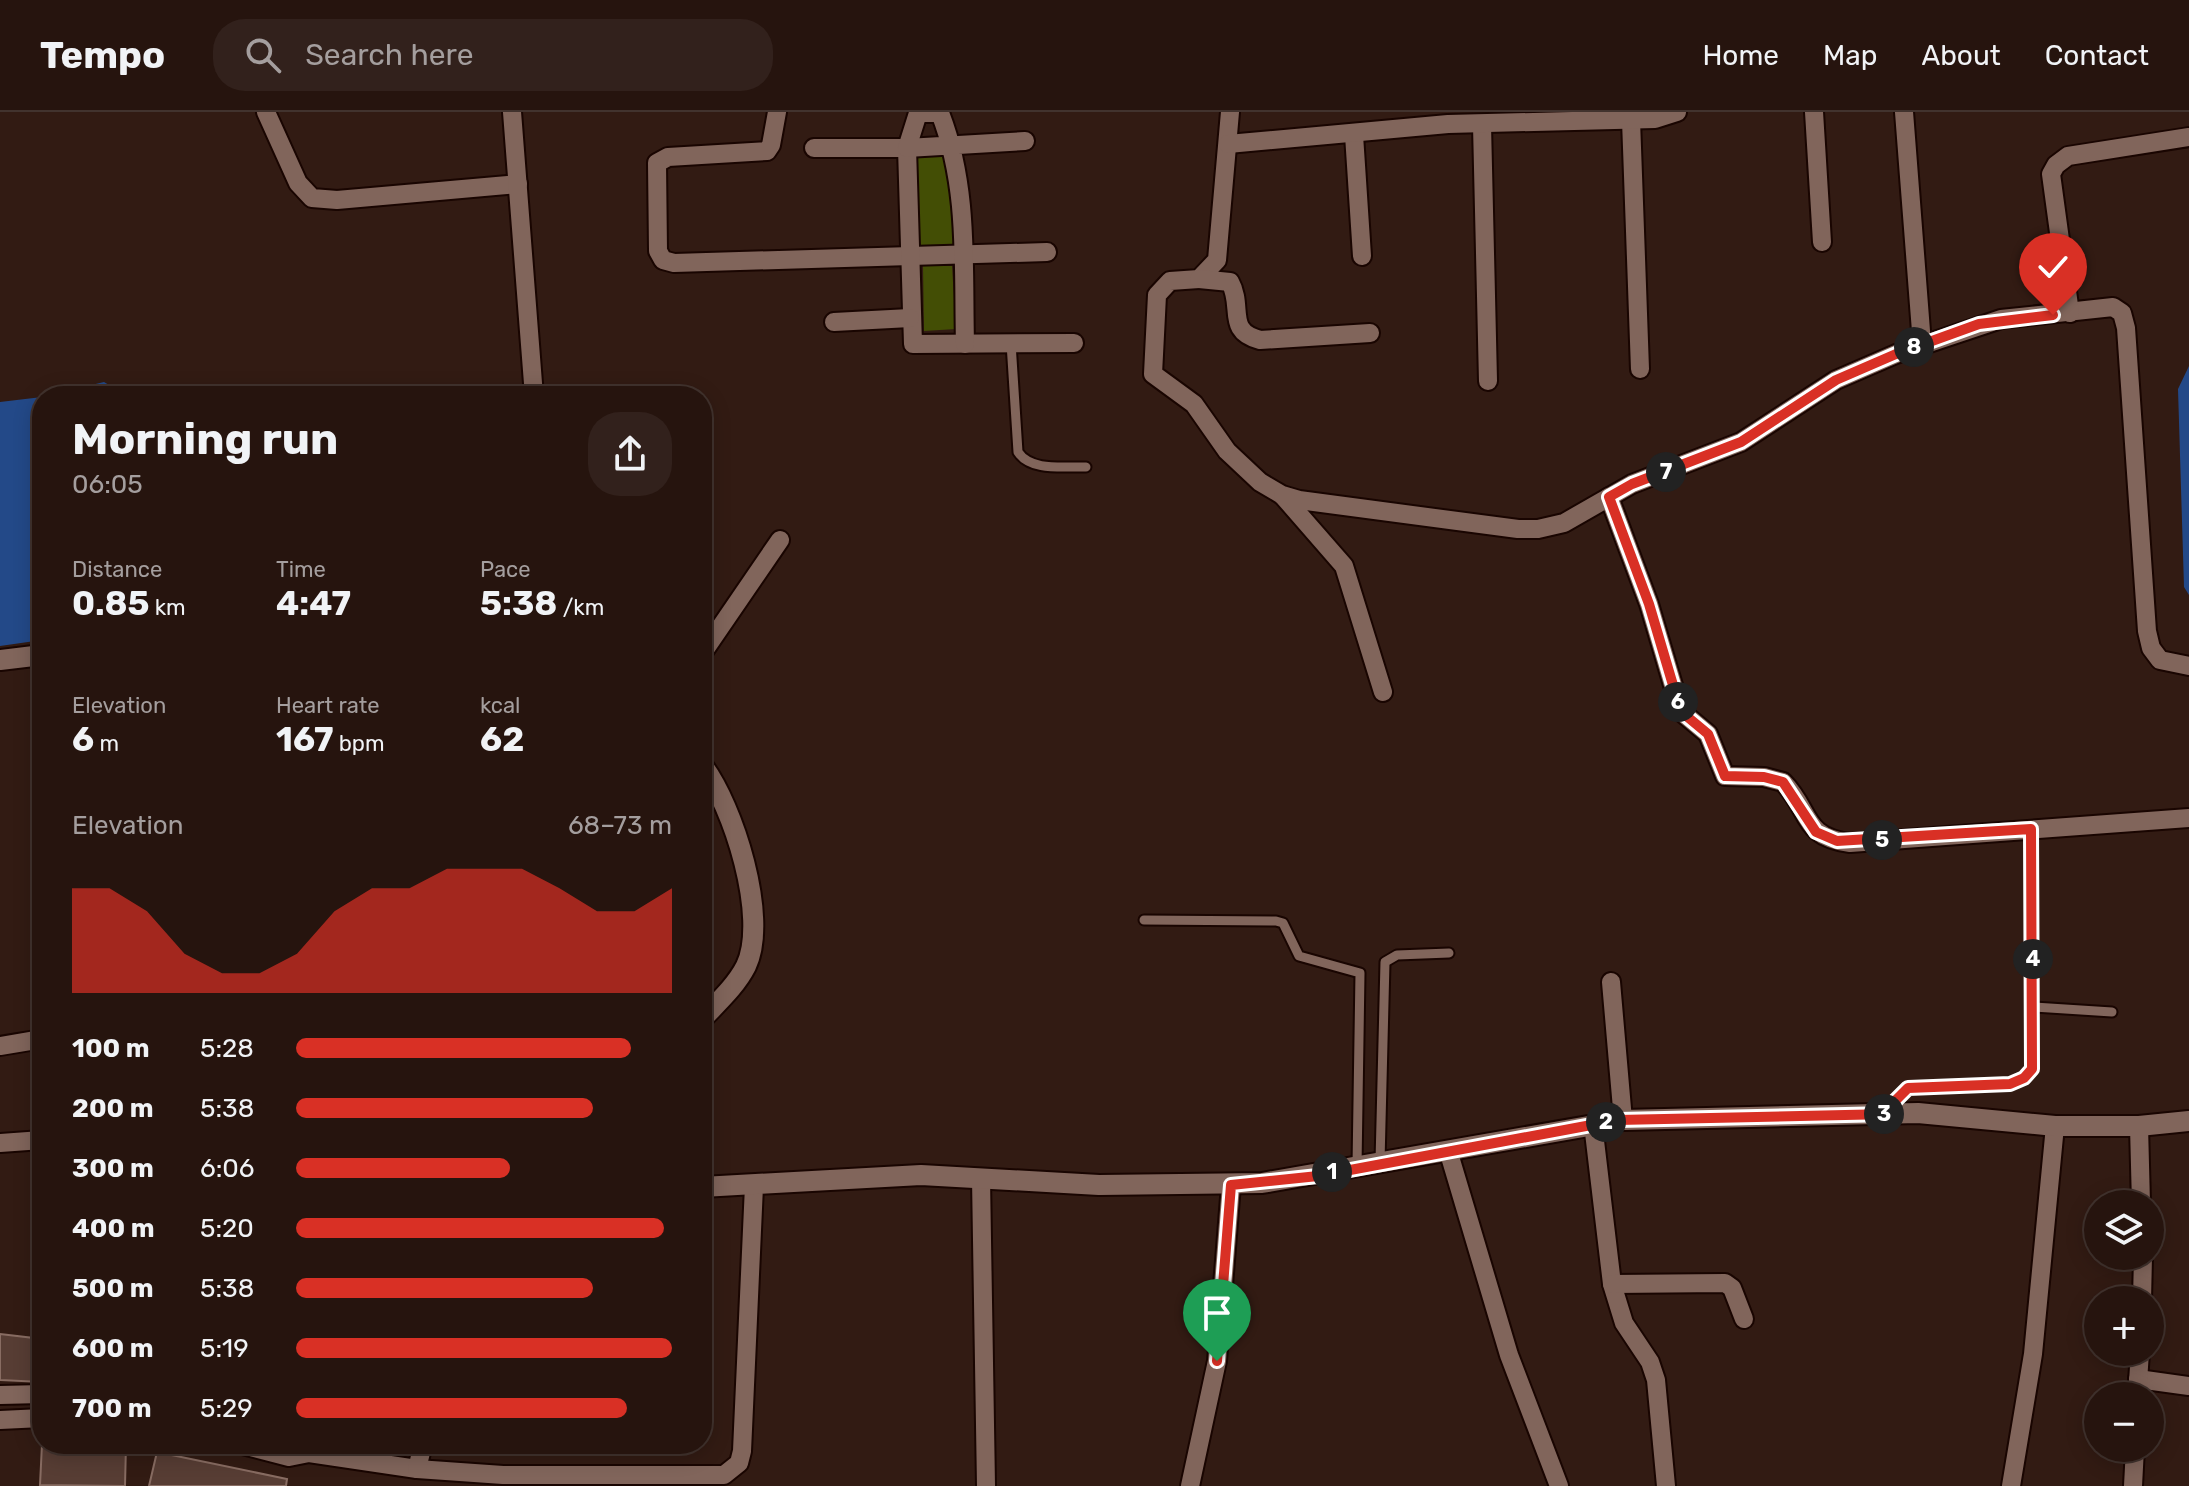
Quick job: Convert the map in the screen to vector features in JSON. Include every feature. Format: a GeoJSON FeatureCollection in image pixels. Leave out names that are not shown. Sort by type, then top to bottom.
{"type":"FeatureCollection","features":[{"type":"Feature","properties":{"kind":"street"},"geometry":{"type":"LineString","coordinates":[[266,112],[298,183],[312,198],[337,200],[518,184]]}},
{"type":"Feature","properties":{"kind":"street"},"geometry":{"type":"LineString","coordinates":[[512,112],[533,386]]}},
{"type":"Feature","properties":{"kind":"street"},"geometry":{"type":"LineString","coordinates":[[777,112],[767,151],[668,157],[657,163],[660,257],[674,263],[1047,252]]}},
{"type":"Feature","properties":{"kind":"street"},"geometry":{"type":"LineString","coordinates":[[1199,279],[1217,260],[1230,112]]}},
{"type":"Feature","properties":{"kind":"street"},"geometry":{"type":"LineString","coordinates":[[1228,144],[1354,135],[1448,124],[1665,118],[1677,112]]}},
{"type":"Feature","properties":{"kind":"street"},"geometry":{"type":"LineString","coordinates":[[1814,112],[1822,242]]}},
{"type":"Feature","properties":{"kind":"street"},"geometry":{"type":"LineString","coordinates":[[1904,112],[1922,344]]}},
{"type":"Feature","properties":{"kind":"street"},"geometry":{"type":"LineString","coordinates":[[965,344],[963,206],[952,145],[940,113],[918,113],[907,148],[913,344],[965,344],[1011,343],[1074,343]]}},
{"type":"Feature","properties":{"kind":"street"},"geometry":{"type":"LineString","coordinates":[[1631,120],[1640,369]]}},
{"type":"Feature","properties":{"kind":"street"},"geometry":{"type":"LineString","coordinates":[[1482,125],[1488,381]]}},
{"type":"Feature","properties":{"kind":"street"},"geometry":{"type":"LineString","coordinates":[[1354,135],[1362,256]]}},
{"type":"Feature","properties":{"kind":"street"},"geometry":{"type":"LineString","coordinates":[[2070,313],[2051,174],[2056,165],[2068,156],[2189,137]]}},
{"type":"Feature","properties":{"kind":"street"},"geometry":{"type":"LineString","coordinates":[[814,148],[907,148],[1025,141]]}},
{"type":"Feature","properties":{"kind":"street"},"geometry":{"type":"LineString","coordinates":[[1370,333],[1260,340],[1245,336],[1238,327],[1235,290],[1230,282],[1199,279],[1170,281],[1157,295],[1153,374],[1184,395],[1234,459],[1282,495],[1344,566],[1383,692]]}},
{"type":"Feature","properties":{"kind":"street"},"geometry":{"type":"LineString","coordinates":[[1282,495],[1538,529],[1564,523],[1632,484],[1741,442],[1836,380],[1922,344],[2001,319],[2113,307],[2122,313],[2147,631],[2151,648],[2160,660],[2189,666]]}},
{"type":"Feature","properties":{"kind":"street"},"geometry":{"type":"LineString","coordinates":[[834,322],[910,318]]}},
{"type":"Feature","properties":{"kind":"street"},"geometry":{"type":"LineString","coordinates":[[1609,497],[1649,604],[1684,714],[1708,734],[1725,776],[1764,777],[1783,782],[1816,832],[1837,841],[2189,818]]}},
{"type":"Feature","properties":{"kind":"street"},"geometry":{"type":"LineString","coordinates":[[712,639],[780,540]]}},
{"type":"Feature","properties":{"kind":"street"},"geometry":{"type":"LineString","coordinates":[[0,660],[32,656]]}},
{"type":"Feature","properties":{"kind":"street"},"geometry":{"type":"LineString","coordinates":[[712,780],[735,835],[748,881],[754,926],[746,966],[712,1007]]}},
{"type":"Feature","properties":{"kind":"street"},"geometry":{"type":"LineString","coordinates":[[1611,982],[1623,1120]]}},
{"type":"Feature","properties":{"kind":"street"},"geometry":{"type":"LineString","coordinates":[[0,1046],[32,1041]]}},
{"type":"Feature","properties":{"kind":"street"},"geometry":{"type":"LineString","coordinates":[[712,1187],[921,1175],[1099,1185],[1231,1185],[1318,1176],[1357,1166],[1623,1120],[1890,1114],[1972,1117],[2055,1126],[2139,1126],[2189,1121]]}},
{"type":"Feature","properties":{"kind":"street"},"geometry":{"type":"LineString","coordinates":[[1593,1124],[1612,1284],[1624,1323],[1650,1362],[1656,1380],[1666,1486]]}},
{"type":"Feature","properties":{"kind":"street"},"geometry":{"type":"LineString","coordinates":[[2011,1486],[2033,1354],[2055,1126]]}},
{"type":"Feature","properties":{"kind":"street"},"geometry":{"type":"LineString","coordinates":[[2139,1126],[2141,1190]]}},
{"type":"Feature","properties":{"kind":"street"},"geometry":{"type":"LineString","coordinates":[[0,1143],[32,1141]]}},
{"type":"Feature","properties":{"kind":"street"},"geometry":{"type":"LineString","coordinates":[[1448,1150],[1509,1355],[1559,1486]]}},
{"type":"Feature","properties":{"kind":"street"},"geometry":{"type":"LineString","coordinates":[[981,1178],[986,1486]]}},
{"type":"Feature","properties":{"kind":"street"},"geometry":{"type":"LineString","coordinates":[[1190,1486],[1217,1361],[1231,1185]]}},
{"type":"Feature","properties":{"kind":"street"},"geometry":{"type":"LineString","coordinates":[[337,1454],[417,1469],[503,1480],[710,1476],[733,1470],[742,1451],[754,1186]]}},
{"type":"Feature","properties":{"kind":"street"},"geometry":{"type":"LineString","coordinates":[[1612,1284],[1725,1283],[1735,1293],[1744,1319]]}},
{"type":"Feature","properties":{"kind":"street"},"geometry":{"type":"LineString","coordinates":[[2164,1386],[2189,1386]]}},
{"type":"Feature","properties":{"kind":"street"},"geometry":{"type":"LineString","coordinates":[[0,1395],[32,1394]]}},
{"type":"Feature","properties":{"kind":"street"},"geometry":{"type":"LineString","coordinates":[[0,1420],[32,1418]]}},
{"type":"Feature","properties":{"kind":"street"},"geometry":{"type":"LineString","coordinates":[[417,1469],[421,1454]]}},
{"type":"Feature","properties":{"kind":"street"},"geometry":{"type":"LineString","coordinates":[[2133,1486],[2134,1462]]}},
{"type":"Feature","properties":{"kind":"lane"},"geometry":{"type":"LineString","coordinates":[[1011,343],[1018,452],[1029,463],[1086,467]]}},
{"type":"Feature","properties":{"kind":"lane"},"geometry":{"type":"LineString","coordinates":[[1890,1114],[1900,1093],[1918,1085],[2010,1084],[2024,1078],[2035,1059],[2031,829]]}},
{"type":"Feature","properties":{"kind":"lane"},"geometry":{"type":"LineString","coordinates":[[1144,920],[1276,921],[1283,923],[1299,956],[1360,973],[1357,1166]]}},
{"type":"Feature","properties":{"kind":"lane"},"geometry":{"type":"LineString","coordinates":[[1380,1162],[1385,962],[1397,955],[1449,953]]}},
{"type":"Feature","properties":{"kind":"lane"},"geometry":{"type":"LineString","coordinates":[[2034,1007],[2112,1012]]}},
{"type":"Feature","properties":{"kind":"green space"},"geometry":{"type":"Polygon","coordinates":[[[943,155],[953,199],[955,247],[918,246],[914,158],[943,155]]]}},
{"type":"Feature","properties":{"kind":"green space"},"geometry":{"type":"Polygon","coordinates":[[[923,266],[952,266],[956,329],[924,331],[923,266]]]}},
{"type":"Feature","properties":{"kind":"water"},"geometry":{"type":"Polygon","coordinates":[[[2189,366],[2189,595],[2184,587],[2178,389],[2189,366]]]}},
{"type":"Feature","properties":{"kind":"water"},"geometry":{"type":"Polygon","coordinates":[[[104,382],[111,386],[87,386],[104,382]]]}},
{"type":"Feature","properties":{"kind":"water"},"geometry":{"type":"Polygon","coordinates":[[[32,398],[32,641],[0,646],[0,402],[32,398]]]}},
{"type":"Feature","properties":{"kind":"building"},"geometry":{"type":"Polygon","coordinates":[[[0,1334],[32,1338],[32,1382],[0,1380],[0,1334]]]}},
{"type":"Feature","properties":{"kind":"building"},"geometry":{"type":"Polygon","coordinates":[[[42,1454],[126,1454],[125,1486],[40,1485],[42,1454]]]}},
{"type":"Feature","properties":{"kind":"building"},"geometry":{"type":"Polygon","coordinates":[[[157,1454],[287,1479],[286,1486],[149,1486],[157,1454]]]}},
{"type":"Feature","properties":{"kind":"route"},"geometry":{"type":"LineString","coordinates":[[1217,1361],[1231,1185],[1318,1176],[1357,1166],[1618,1120],[1890,1114],[1900,1093],[1908,1088],[1918,1085],[2010,1084],[2024,1078],[2032,1069],[2035,1059],[2031,829],[1850,843],[1837,841],[1816,832],[1783,782],[1764,777],[1730,779],[1725,776],[1708,734],[1684,714],[1678,702],[1649,604],[1609,497],[1632,484],[1741,442],[1836,380],[1896,354],[1979,324],[2053,315]]}}]}
